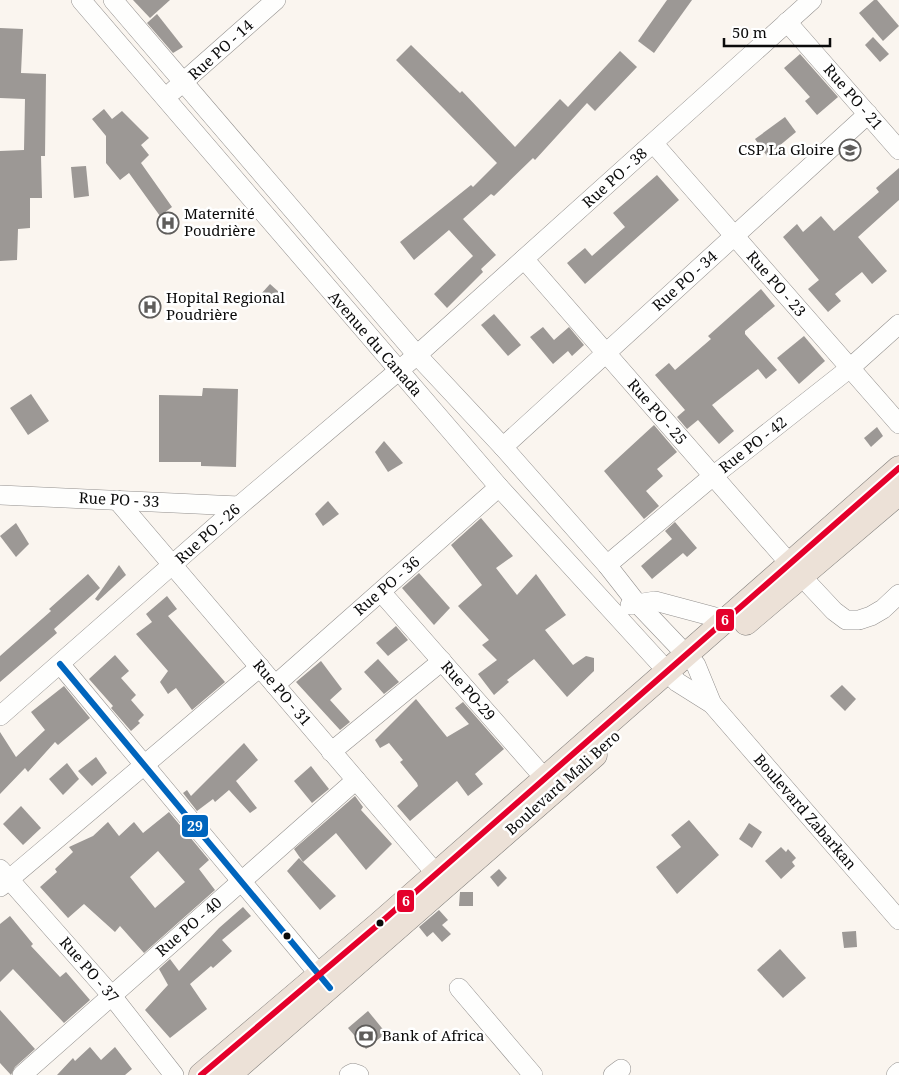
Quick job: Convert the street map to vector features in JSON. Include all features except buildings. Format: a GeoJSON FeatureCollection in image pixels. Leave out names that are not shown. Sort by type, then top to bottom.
{"type":"FeatureCollection","features":[{"type":"Feature","properties":{"kind":"main road","name":"Boulevard Mali Bero"},"geometry":{"type":"LineString","coordinates":[[229,1075],[325,981],[672,676],[795,571],[899,468]]}},
{"type":"Feature","properties":{"kind":"main road","name":"Boulevard Mali Bero"},"geometry":{"type":"LineString","coordinates":[[691,660],[726,620],[899,493]]}},
{"type":"Feature","properties":{"kind":"main road","name":"Boulevard Mali Bero"},"geometry":{"type":"LineString","coordinates":[[201,1075],[325,981]]}},
{"type":"Feature","properties":{"kind":"street","name":"Avenue du Canada"},"geometry":{"type":"LineString","coordinates":[[81,0],[398,371],[612,612],[672,676]]}},
{"type":"Feature","properties":{"kind":"street","name":"Avenue du Canada"},"geometry":{"type":"LineString","coordinates":[[113,0],[417,355],[503,447],[607,565],[636,602],[691,660]]}},
{"type":"Feature","properties":{"kind":"street","name":"Rue PO - 14"},"geometry":{"type":"LineString","coordinates":[[164,98],[184,83],[276,0]]}},
{"type":"Feature","properties":{"kind":"street","name":"Rue PO - 38"},"geometry":{"type":"LineString","coordinates":[[417,355],[812,0]]}},
{"type":"Feature","properties":{"kind":"street","name":"Rue PO - 21"},"geometry":{"type":"LineString","coordinates":[[788,22],[899,150]]}},
{"type":"Feature","properties":{"kind":"street","name":"Rue PO - 34"},"geometry":{"type":"LineString","coordinates":[[503,447],[868,114]]}},
{"type":"Feature","properties":{"kind":"street","name":"Rue PO - 23"},"geometry":{"type":"LineString","coordinates":[[654,144],[899,424]]}},
{"type":"Feature","properties":{"kind":"street","name":"Rue PO - 25"},"geometry":{"type":"LineString","coordinates":[[524,259],[795,571],[834,611],[846,620],[859,620],[883,609],[899,594]]}},
{"type":"Feature","properties":{"kind":"street","name":"Rue PO - 42"},"geometry":{"type":"LineString","coordinates":[[607,565],[713,476],[850,368],[899,324]]}},
{"type":"Feature","properties":{"kind":"street","name":"Rue PO - 26"},"geometry":{"type":"LineString","coordinates":[[0,716],[173,566],[239,506],[417,355]]}},
{"type":"Feature","properties":{"kind":"street","name":"Rue PO - 36"},"geometry":{"type":"LineString","coordinates":[[275,685],[500,487]]}},
{"type":"Feature","properties":{"kind":"street","name":"Rue PO - 33"},"geometry":{"type":"LineString","coordinates":[[0,494],[239,506]]}},
{"type":"Feature","properties":{"kind":"street","name":"Rue PO - 31"},"geometry":{"type":"LineString","coordinates":[[117,500],[441,879]]}},
{"type":"Feature","properties":{"kind":"street","name":"Rue PO-29"},"geometry":{"type":"LineString","coordinates":[[381,592],[549,784]]}},
{"type":"Feature","properties":{"kind":"street"},"geometry":{"type":"LineString","coordinates":[[612,612],[636,602],[655,601],[726,620]]}},
{"type":"Feature","properties":{"kind":"street","name":"Boulevard Zabarkan"},"geometry":{"type":"LineString","coordinates":[[691,660],[712,704]]}},
{"type":"Feature","properties":{"kind":"street"},"geometry":{"type":"LineString","coordinates":[[331,752],[442,661]]}},
{"type":"Feature","properties":{"kind":"street"},"geometry":{"type":"LineString","coordinates":[[60,664],[325,981]]}},
{"type":"Feature","properties":{"kind":"street"},"geometry":{"type":"LineString","coordinates":[[3,878],[144,765],[260,667]]}},
{"type":"Feature","properties":{"kind":"street","name":"Boulevard Zabarkan"},"geometry":{"type":"LineString","coordinates":[[672,676],[712,704],[899,920]]}},
{"type":"Feature","properties":{"kind":"street","name":"Rue PO - 40"},"geometry":{"type":"LineString","coordinates":[[22,1075],[356,780]]}},
{"type":"Feature","properties":{"kind":"street","name":"Rue PO - 37"},"geometry":{"type":"LineString","coordinates":[[3,878],[112,996],[174,1075]]}},
{"type":"Feature","properties":{"kind":"street"},"geometry":{"type":"LineString","coordinates":[[459,988],[533,1075]]}},
{"type":"Feature","properties":{"kind":"street"},"geometry":{"type":"LineString","coordinates":[[896,1075],[899,1072]]}},
{"type":"Feature","properties":{"kind":"street"},"geometry":{"type":"LineString","coordinates":[[349,1075],[353,1073],[359,1075]]}},
{"type":"Feature","properties":{"kind":"transit line","name":"6"},"geometry":{"type":"LineString","coordinates":[[201,1075],[379,924],[899,468]]}},
{"type":"Feature","properties":{"kind":"transit line","name":"29"},"geometry":{"type":"LineString","coordinates":[[60,664],[330,988]]}},
{"type":"Feature","properties":{"kind":"place","name":"CSP La Gloire"},"geometry":{"type":"Point","coordinates":[850,150]}},
{"type":"Feature","properties":{"kind":"place","name":"Maternité Poudrière"},"geometry":{"type":"Point","coordinates":[168,223]}},
{"type":"Feature","properties":{"kind":"place","name":"Hopital Regional Poudrière"},"geometry":{"type":"Point","coordinates":[150,307]}},
{"type":"Feature","properties":{"kind":"place","name":"Bank of Africa"},"geometry":{"type":"Point","coordinates":[366,1036]}}]}
